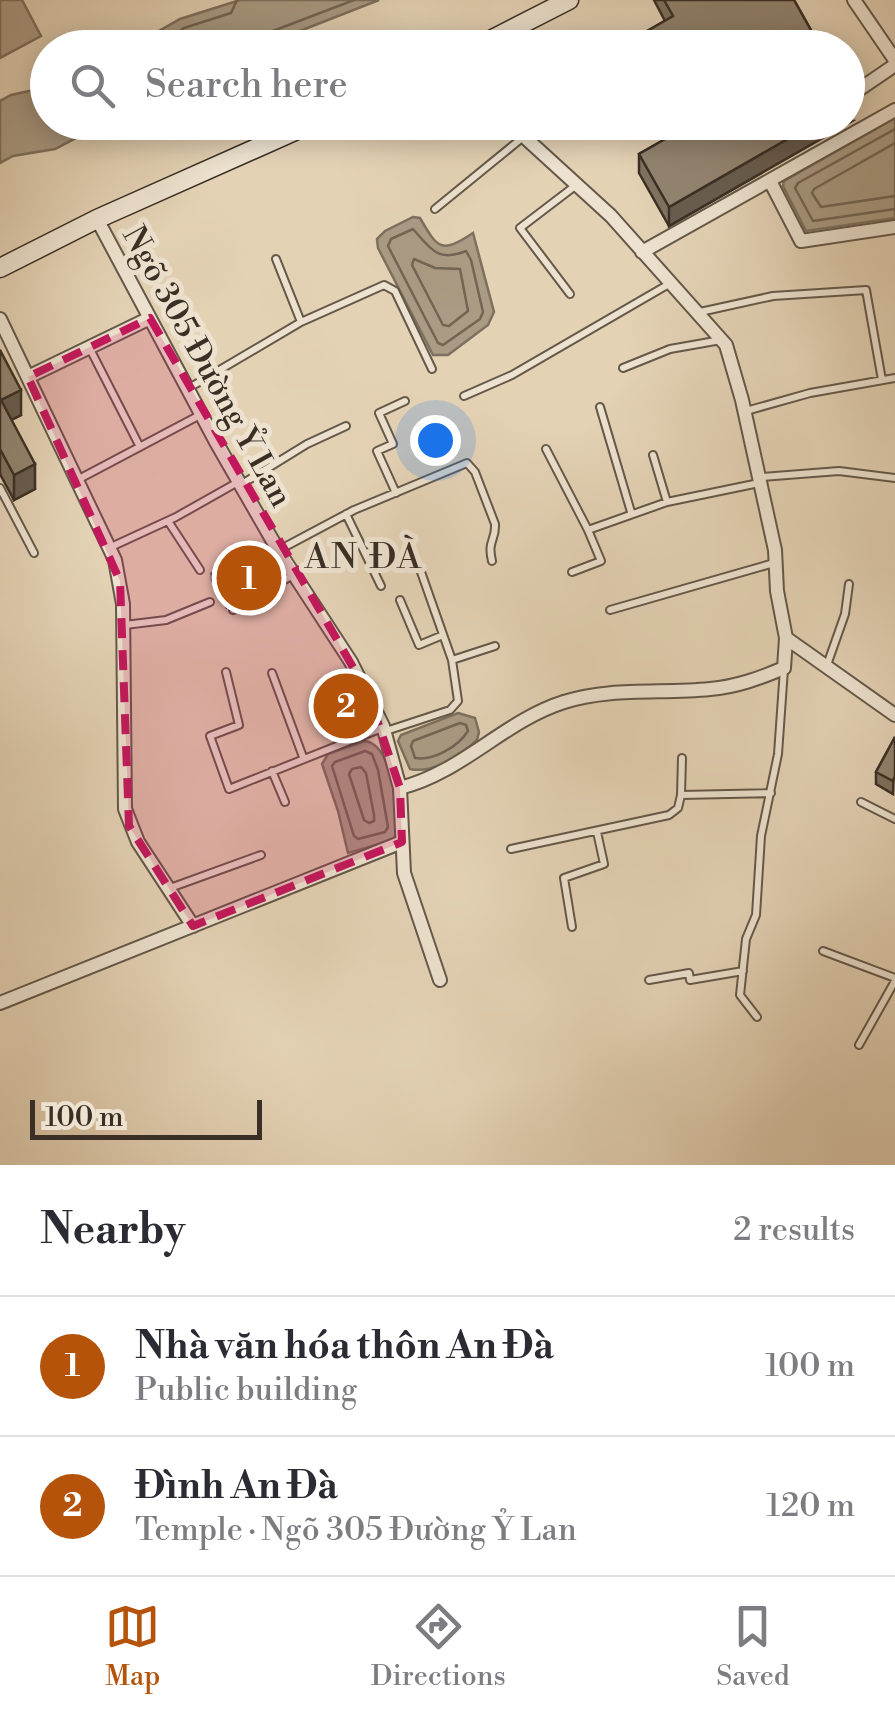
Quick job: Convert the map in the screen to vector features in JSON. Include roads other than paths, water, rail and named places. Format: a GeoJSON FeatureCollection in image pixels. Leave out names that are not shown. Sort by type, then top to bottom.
{"type":"FeatureCollection","features":[{"type":"Feature","properties":{"kind":"main road"},"geometry":{"type":"LineString","coordinates":[[509,30],[562,2]]}},
{"type":"Feature","properties":{"kind":"main road"},"geometry":{"type":"LineString","coordinates":[[0,268],[97,219],[275,140]]}},
{"type":"Feature","properties":{"kind":"street"},"geometry":{"type":"LineString","coordinates":[[854,0],[895,62],[865,84]]}},
{"type":"Feature","properties":{"kind":"street"},"geometry":{"type":"LineString","coordinates":[[865,127],[895,110]]}},
{"type":"Feature","properties":{"kind":"street"},"geometry":{"type":"LineString","coordinates":[[400,788],[442,774],[537,713],[564,702],[609,693],[722,688],[784,668],[786,638],[776,563],[744,411],[722,340],[611,216],[526,140]]}},
{"type":"Feature","properties":{"kind":"street"},"geometry":{"type":"LineString","coordinates":[[642,252],[841,140]]}},
{"type":"Feature","properties":{"kind":"street"},"geometry":{"type":"LineString","coordinates":[[770,180],[801,242],[895,228]]}},
{"type":"Feature","properties":{"kind":"street","name":"Ngõ 305 Đường Ỷ Lan"},"geometry":{"type":"LineString","coordinates":[[97,219],[201,414],[278,550],[351,662],[384,729],[400,788],[404,873],[440,980]]}},
{"type":"Feature","properties":{"kind":"street"},"geometry":{"type":"LineString","coordinates":[[28,377],[150,318]]}},
{"type":"Feature","properties":{"kind":"street"},"geometry":{"type":"LineString","coordinates":[[0,320],[110,547],[120,581],[124,625],[125,809],[138,842],[193,926]]}},
{"type":"Feature","properties":{"kind":"street"},"geometry":{"type":"LineString","coordinates":[[786,638],[895,715]]}},
{"type":"Feature","properties":{"kind":"street"},"geometry":{"type":"LineString","coordinates":[[0,1003],[402,842]]}},
{"type":"Feature","properties":{"kind":"lane"},"geometry":{"type":"LineString","coordinates":[[435,210],[519,140]]}},
{"type":"Feature","properties":{"kind":"lane"},"geometry":{"type":"LineString","coordinates":[[570,294],[520,228],[576,185]]}},
{"type":"Feature","properties":{"kind":"lane"},"geometry":{"type":"LineString","coordinates":[[276,259],[302,322]]}},
{"type":"Feature","properties":{"kind":"lane"},"geometry":{"type":"LineString","coordinates":[[464,396],[512,374],[670,283]]}},
{"type":"Feature","properties":{"kind":"lane"},"geometry":{"type":"LineString","coordinates":[[188,389],[302,322],[384,285],[390,287],[432,369]]}},
{"type":"Feature","properties":{"kind":"lane"},"geometry":{"type":"LineString","coordinates":[[699,312],[762,297],[866,290],[882,380]]}},
{"type":"Feature","properties":{"kind":"lane"},"geometry":{"type":"LineString","coordinates":[[623,368],[670,349],[722,340]]}},
{"type":"Feature","properties":{"kind":"lane"},"geometry":{"type":"LineString","coordinates":[[89,348],[140,446]]}},
{"type":"Feature","properties":{"kind":"lane"},"geometry":{"type":"LineString","coordinates":[[744,411],[810,393],[895,378]]}},
{"type":"Feature","properties":{"kind":"lane"},"geometry":{"type":"LineString","coordinates":[[396,493],[377,451],[393,444],[379,412],[406,401]]}},
{"type":"Feature","properties":{"kind":"lane"},"geometry":{"type":"LineString","coordinates":[[600,406],[631,512]]}},
{"type":"Feature","properties":{"kind":"lane"},"geometry":{"type":"LineString","coordinates":[[78,480],[201,414]]}},
{"type":"Feature","properties":{"kind":"lane"},"geometry":{"type":"LineString","coordinates":[[110,547],[168,521],[346,426]]}},
{"type":"Feature","properties":{"kind":"lane"},"geometry":{"type":"LineString","coordinates":[[546,450],[600,561],[572,572]]}},
{"type":"Feature","properties":{"kind":"lane"},"geometry":{"type":"LineString","coordinates":[[653,455],[667,502]]}},
{"type":"Feature","properties":{"kind":"lane"},"geometry":{"type":"LineString","coordinates":[[278,550],[346,514],[463,465],[472,466],[494,524],[488,547],[492,561]]}},
{"type":"Feature","properties":{"kind":"lane"},"geometry":{"type":"LineString","coordinates":[[588,530],[631,512],[760,480],[828,471],[895,478]]}},
{"type":"Feature","properties":{"kind":"lane"},"geometry":{"type":"LineString","coordinates":[[0,488],[34,553]]}},
{"type":"Feature","properties":{"kind":"lane"},"geometry":{"type":"LineString","coordinates":[[346,514],[381,586]]}},
{"type":"Feature","properties":{"kind":"lane"},"geometry":{"type":"LineString","coordinates":[[168,521],[200,570]]}},
{"type":"Feature","properties":{"kind":"lane"},"geometry":{"type":"LineString","coordinates":[[610,610],[776,563]]}},
{"type":"Feature","properties":{"kind":"lane"},"geometry":{"type":"LineString","coordinates":[[226,672],[239,725],[210,736],[229,789],[304,757],[455,706],[459,693],[452,660],[421,572]]}},
{"type":"Feature","properties":{"kind":"lane"},"geometry":{"type":"LineString","coordinates":[[233,610],[294,574]]}},
{"type":"Feature","properties":{"kind":"lane"},"geometry":{"type":"LineString","coordinates":[[826,666],[845,614],[849,584]]}},
{"type":"Feature","properties":{"kind":"lane"},"geometry":{"type":"LineString","coordinates":[[400,600],[419,645],[443,634]]}},
{"type":"Feature","properties":{"kind":"lane"},"geometry":{"type":"LineString","coordinates":[[124,625],[166,620],[210,602]]}},
{"type":"Feature","properties":{"kind":"lane"},"geometry":{"type":"LineString","coordinates":[[452,660],[494,646]]}},
{"type":"Feature","properties":{"kind":"lane"},"geometry":{"type":"LineString","coordinates":[[757,1018],[740,996],[746,939],[754,925],[761,836],[772,794],[781,728],[784,668]]}},
{"type":"Feature","properties":{"kind":"lane"},"geometry":{"type":"LineString","coordinates":[[272,674],[304,757]]}},
{"type":"Feature","properties":{"kind":"lane"},"geometry":{"type":"LineString","coordinates":[[511,849],[669,816],[678,808],[682,758]]}},
{"type":"Feature","properties":{"kind":"lane"},"geometry":{"type":"LineString","coordinates":[[272,771],[285,802]]}},
{"type":"Feature","properties":{"kind":"lane"},"geometry":{"type":"LineString","coordinates":[[681,794],[772,794]]}},
{"type":"Feature","properties":{"kind":"lane"},"geometry":{"type":"LineString","coordinates":[[861,802],[895,819]]}},
{"type":"Feature","properties":{"kind":"lane"},"geometry":{"type":"LineString","coordinates":[[572,928],[564,878],[604,864],[596,832]]}},
{"type":"Feature","properties":{"kind":"lane"},"geometry":{"type":"LineString","coordinates":[[168,888],[261,854]]}},
{"type":"Feature","properties":{"kind":"lane"},"geometry":{"type":"LineString","coordinates":[[822,951],[895,979],[859,1045]]}},
{"type":"Feature","properties":{"kind":"lane"},"geometry":{"type":"LineString","coordinates":[[650,980],[688,973],[690,980],[743,970]]}},
{"type":"Feature","properties":{"kind":"water"},"geometry":{"type":"Polygon","coordinates":[[[0,0],[22,0],[38,30],[30,30],[30,42],[0,58],[0,0]]]}},
{"type":"Feature","properties":{"kind":"water"},"geometry":{"type":"Polygon","coordinates":[[[240,0],[379,0],[302,30],[161,30],[180,19],[240,0]]]}},
{"type":"Feature","properties":{"kind":"water"},"geometry":{"type":"Polygon","coordinates":[[[30,91],[30,140],[72,140],[55,149],[13,156],[0,163],[0,101],[30,91]]]}},
{"type":"Feature","properties":{"kind":"water"},"geometry":{"type":"Polygon","coordinates":[[[895,118],[895,218],[806,231],[784,181],[856,140],[865,140],[865,135],[895,118]]]}},
{"type":"Feature","properties":{"kind":"water"},"geometry":{"type":"Polygon","coordinates":[[[413,217],[420,218],[441,245],[454,244],[473,233],[494,312],[488,325],[448,355],[433,355],[378,248],[377,239],[385,231],[413,217]]]}},
{"type":"Feature","properties":{"kind":"water"},"geometry":{"type":"Polygon","coordinates":[[[458,713],[475,718],[477,740],[437,766],[410,769],[398,741],[401,735],[458,713]]]}},
{"type":"Feature","properties":{"kind":"water"},"geometry":{"type":"Polygon","coordinates":[[[364,741],[374,744],[387,764],[398,832],[393,840],[348,853],[322,764],[328,754],[364,741]]]}},
{"type":"Feature","properties":{"kind":"place","name":"Nhà văn hóa thôn An Đà"},"geometry":{"type":"Point","coordinates":[249,578]}},
{"type":"Feature","properties":{"kind":"place","name":"Đình An Đà"},"geometry":{"type":"Point","coordinates":[346,706]}},
{"type":"Feature","properties":{"kind":"district","name":"AN ĐÀ"},"geometry":{"type":"Point","coordinates":[364,556]}}]}
